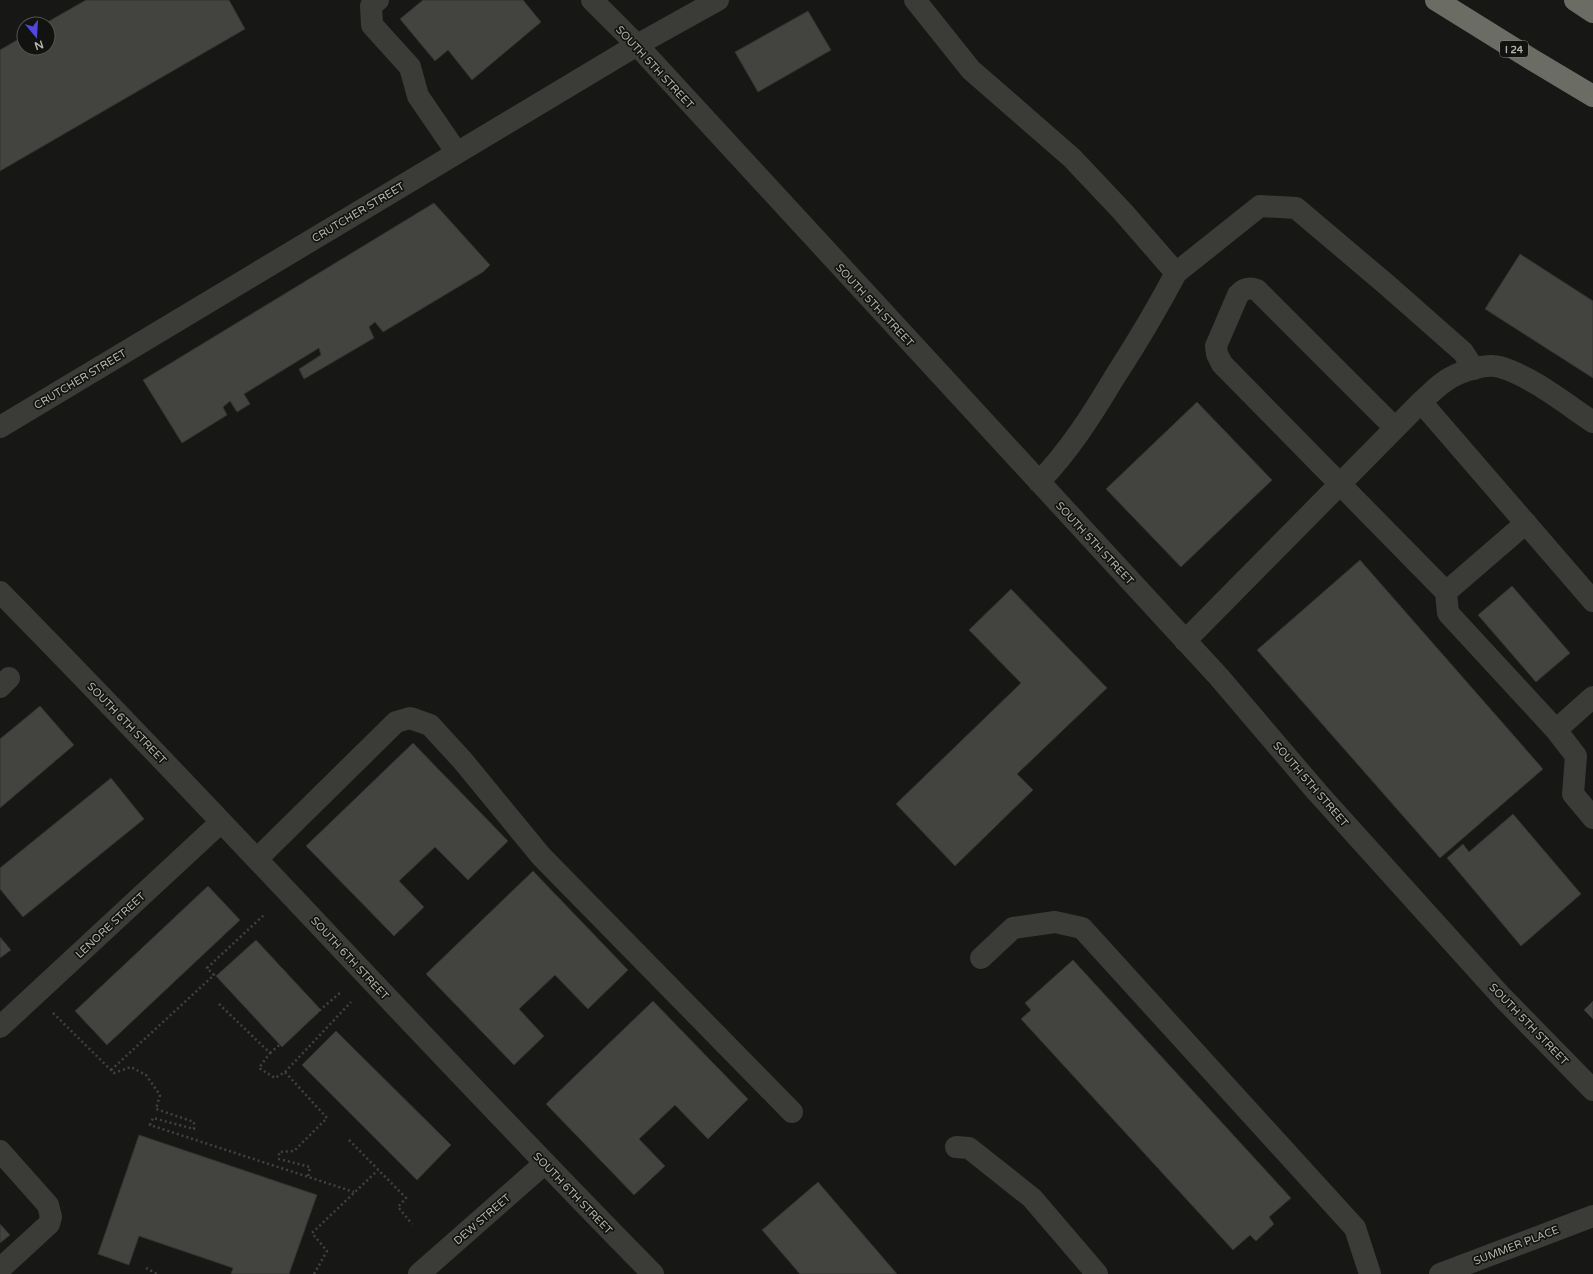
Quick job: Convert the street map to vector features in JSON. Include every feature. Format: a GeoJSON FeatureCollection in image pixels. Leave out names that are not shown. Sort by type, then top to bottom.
{"type":"FeatureCollection","features":[{"type":"Feature","properties":{"kind":"highway","name":"I 24"},"geometry":{"type":"LineString","coordinates":[[1436,0],[1593,96]]}},
{"type":"Feature","properties":{"kind":"highway"},"geometry":{"type":"LineString","coordinates":[[1575,0],[1593,12]]}},
{"type":"Feature","properties":{"kind":"street"},"geometry":{"type":"LineString","coordinates":[[378,0],[371,6],[372,25],[410,68],[418,96],[457,153]]}},
{"type":"Feature","properties":{"kind":"street","name":"SOUTH 5TH STREET"},"geometry":{"type":"LineString","coordinates":[[592,0],[637,45],[1219,677],[1317,792],[1502,998],[1593,1090]]}},
{"type":"Feature","properties":{"kind":"street","name":"CRUTCHER STREET"},"geometry":{"type":"LineString","coordinates":[[0,427],[637,45],[718,0]]}},
{"type":"Feature","properties":{"kind":"street"},"geometry":{"type":"LineString","coordinates":[[915,0],[971,70],[1072,158],[1123,212],[1176,273]]}},
{"type":"Feature","properties":{"kind":"street"},"geometry":{"type":"LineString","coordinates":[[1039,482],[1056,464],[1095,409],[1154,315],[1176,273],[1260,206],[1296,208],[1463,352],[1474,369]]}},
{"type":"Feature","properties":{"kind":"street"},"geometry":{"type":"LineString","coordinates":[[1394,428],[1258,290],[1250,288],[1243,290],[1238,295],[1216,346],[1217,354],[1222,364],[1446,592],[1448,613],[1556,730],[1576,756],[1573,794],[1593,818]]}},
{"type":"Feature","properties":{"kind":"street"},"geometry":{"type":"LineString","coordinates":[[1185,641],[1394,428],[1421,402],[1450,378],[1481,367],[1499,367],[1528,379],[1593,422]]}},
{"type":"Feature","properties":{"kind":"street"},"geometry":{"type":"LineString","coordinates":[[1421,402],[1593,601]]}},
{"type":"Feature","properties":{"kind":"street"},"geometry":{"type":"LineString","coordinates":[[1446,592],[1526,523]]}},
{"type":"Feature","properties":{"kind":"street","name":"SOUTH 6TH STREET"},"geometry":{"type":"LineString","coordinates":[[0,592],[221,822],[544,1164],[653,1274]]}},
{"type":"Feature","properties":{"kind":"street"},"geometry":{"type":"LineString","coordinates":[[1556,730],[1593,697]]}},
{"type":"Feature","properties":{"kind":"street"},"geometry":{"type":"LineString","coordinates":[[256,859],[396,722],[410,718],[430,725],[463,761],[541,856],[792,1112]]}},
{"type":"Feature","properties":{"kind":"street","name":"LENORE STREET"},"geometry":{"type":"LineString","coordinates":[[0,1027],[221,822]]}},
{"type":"Feature","properties":{"kind":"street"},"geometry":{"type":"LineString","coordinates":[[982,958],[1013,928],[1055,922],[1082,928],[1355,1228],[1370,1274]]}},
{"type":"Feature","properties":{"kind":"street"},"geometry":{"type":"LineString","coordinates":[[956,1147],[969,1148],[1032,1198],[1097,1274]]}},
{"type":"Feature","properties":{"kind":"street"},"geometry":{"type":"LineString","coordinates":[[0,1151],[48,1205],[51,1217],[49,1224],[0,1269]]}},
{"type":"Feature","properties":{"kind":"street","name":"DEW STREET"},"geometry":{"type":"LineString","coordinates":[[419,1274],[544,1164]]}},
{"type":"Feature","properties":{"kind":"street","name":"SUMMER PLACE"},"geometry":{"type":"LineString","coordinates":[[1440,1274],[1593,1216]]}},
{"type":"Feature","properties":{"kind":"path"},"geometry":{"type":"LineString","coordinates":[[111,1070],[214,975],[207,968],[266,914]]}},
{"type":"Feature","properties":{"kind":"path"},"geometry":{"type":"LineString","coordinates":[[341,992],[270,1053],[259,1068],[274,1078],[285,1072],[351,1002]]}},
{"type":"Feature","properties":{"kind":"path"},"geometry":{"type":"LineString","coordinates":[[219,1004],[270,1053]]}},
{"type":"Feature","properties":{"kind":"path"},"geometry":{"type":"LineString","coordinates":[[50,1010],[114,1073],[131,1067],[146,1075],[160,1095],[156,1109],[194,1122],[194,1129],[153,1118],[150,1125],[354,1192]]}},
{"type":"Feature","properties":{"kind":"path"},"geometry":{"type":"LineString","coordinates":[[285,1072],[327,1118],[294,1151],[279,1152],[279,1159],[310,1167],[308,1177]]}},
{"type":"Feature","properties":{"kind":"path"},"geometry":{"type":"LineString","coordinates":[[349,1140],[406,1198],[398,1207],[412,1224]]}},
{"type":"Feature","properties":{"kind":"path"},"geometry":{"type":"LineString","coordinates":[[314,1274],[327,1251],[312,1233],[378,1170]]}},
{"type":"Feature","properties":{"kind":"path"},"geometry":{"type":"LineString","coordinates":[[146,1268],[156,1274]]}},
{"type":"Feature","properties":{"kind":"building"},"geometry":{"type":"Polygon","coordinates":[[[86,0],[229,0],[245,29],[0,171],[0,50],[16,41],[16,56],[56,56],[56,17],[86,0]]]}},
{"type":"Feature","properties":{"kind":"building"},"geometry":{"type":"Polygon","coordinates":[[[423,0],[523,0],[541,22],[472,80],[448,50],[435,61],[400,19],[423,0]]]}},
{"type":"Feature","properties":{"kind":"building"},"geometry":{"type":"Polygon","coordinates":[[[808,11],[831,50],[758,92],[735,52],[808,11]]]}},
{"type":"Feature","properties":{"kind":"building"},"geometry":{"type":"Polygon","coordinates":[[[434,203],[490,265],[483,272],[383,332],[375,322],[369,327],[374,338],[304,379],[299,369],[321,355],[319,348],[244,394],[250,404],[237,412],[230,401],[223,407],[227,415],[182,443],[143,380],[434,203]]]}},
{"type":"Feature","properties":{"kind":"building"},"geometry":{"type":"Polygon","coordinates":[[[1520,254],[1593,301],[1593,378],[1485,309],[1520,254]]]}},
{"type":"Feature","properties":{"kind":"building"},"geometry":{"type":"Polygon","coordinates":[[[1197,402],[1272,480],[1181,567],[1106,489],[1197,402]]]}},
{"type":"Feature","properties":{"kind":"building"},"geometry":{"type":"Polygon","coordinates":[[[1360,560],[1543,769],[1440,858],[1257,650],[1360,560]]]}},
{"type":"Feature","properties":{"kind":"building"},"geometry":{"type":"Polygon","coordinates":[[[1512,586],[1570,653],[1536,682],[1478,615],[1512,586]]]}},
{"type":"Feature","properties":{"kind":"building"},"geometry":{"type":"Polygon","coordinates":[[[1011,589],[1107,688],[1017,774],[1033,790],[955,866],[896,804],[1021,683],[969,630],[1011,589]]]}},
{"type":"Feature","properties":{"kind":"building"},"geometry":{"type":"Polygon","coordinates":[[[40,706],[74,745],[0,808],[0,739],[40,706]]]}},
{"type":"Feature","properties":{"kind":"building"},"geometry":{"type":"Polygon","coordinates":[[[413,743],[508,841],[468,880],[435,847],[399,881],[424,907],[394,936],[306,846],[413,743]]]}},
{"type":"Feature","properties":{"kind":"building"},"geometry":{"type":"Polygon","coordinates":[[[111,778],[144,819],[23,917],[0,889],[0,868],[111,778]]]}},
{"type":"Feature","properties":{"kind":"building"},"geometry":{"type":"Polygon","coordinates":[[[1513,814],[1581,894],[1521,946],[1447,858],[1463,844],[1469,852],[1513,814]]]}},
{"type":"Feature","properties":{"kind":"building"},"geometry":{"type":"Polygon","coordinates":[[[533,871],[628,970],[588,1009],[555,975],[519,1009],[544,1036],[514,1065],[426,974],[533,871]]]}},
{"type":"Feature","properties":{"kind":"building"},"geometry":{"type":"Polygon","coordinates":[[[208,886],[240,920],[107,1045],[75,1011],[208,886]]]}},
{"type":"Feature","properties":{"kind":"building"},"geometry":{"type":"Polygon","coordinates":[[[0,937],[11,950],[0,958],[0,937]]]}},
{"type":"Feature","properties":{"kind":"building"},"geometry":{"type":"Polygon","coordinates":[[[256,940],[321,1010],[282,1047],[216,976],[256,940]]]}},
{"type":"Feature","properties":{"kind":"building"},"geometry":{"type":"Polygon","coordinates":[[[1073,960],[1291,1198],[1269,1217],[1274,1224],[1256,1241],[1250,1235],[1233,1250],[1021,1019],[1031,1010],[1025,1003],[1073,960]]]}},
{"type":"Feature","properties":{"kind":"building"},"geometry":{"type":"Polygon","coordinates":[[[653,1001],[748,1099],[708,1139],[675,1105],[639,1139],[665,1166],[634,1195],[546,1104],[653,1001]]]}},
{"type":"Feature","properties":{"kind":"building"},"geometry":{"type":"Polygon","coordinates":[[[1593,1001],[1593,1019],[1584,1010],[1593,1001]]]}},
{"type":"Feature","properties":{"kind":"building"},"geometry":{"type":"Polygon","coordinates":[[[336,1031],[451,1145],[417,1180],[302,1065],[336,1031]]]}},
{"type":"Feature","properties":{"kind":"building"},"geometry":{"type":"Polygon","coordinates":[[[139,1135],[317,1195],[289,1274],[231,1274],[233,1268],[139,1236],[129,1265],[98,1254],[139,1135]]]}},
{"type":"Feature","properties":{"kind":"building"},"geometry":{"type":"Polygon","coordinates":[[[818,1182],[897,1274],[800,1274],[762,1230],[818,1182]]]}},
{"type":"Feature","properties":{"kind":"building"},"geometry":{"type":"Polygon","coordinates":[[[0,1224],[10,1235],[0,1243],[0,1224]]]}}]}
